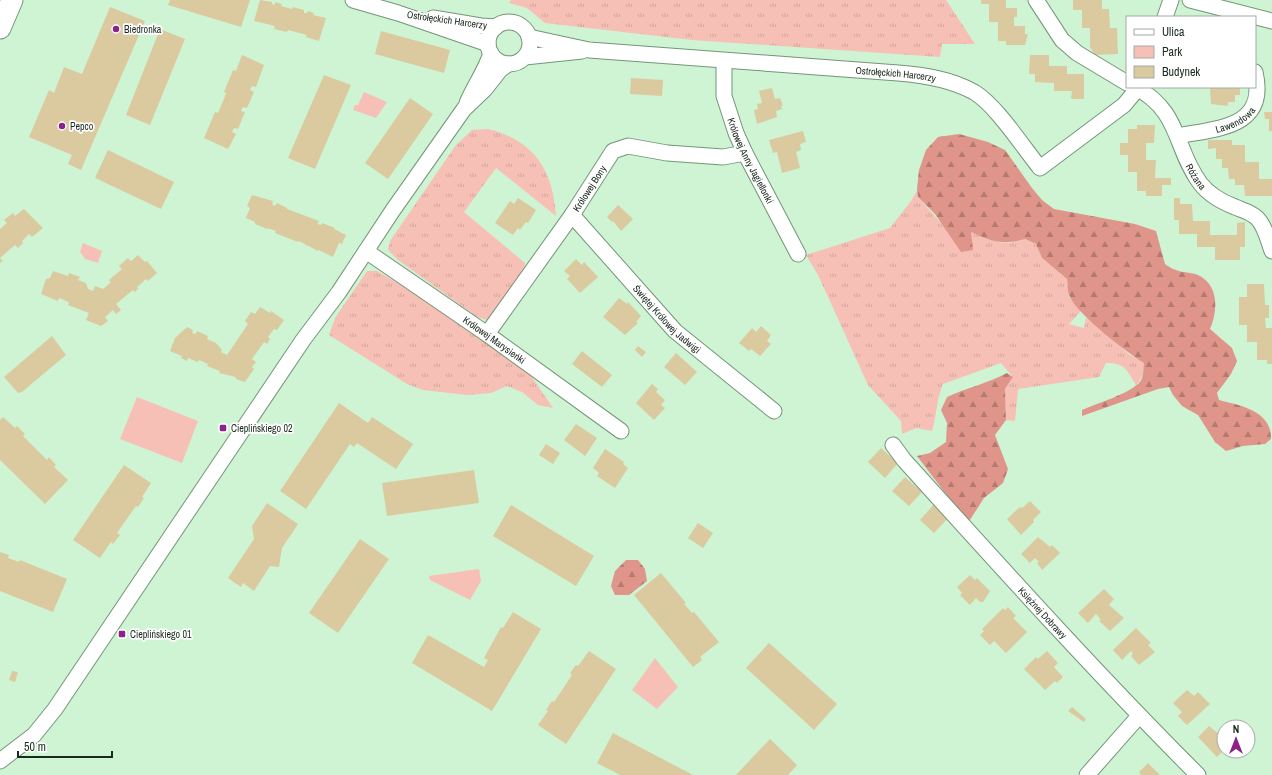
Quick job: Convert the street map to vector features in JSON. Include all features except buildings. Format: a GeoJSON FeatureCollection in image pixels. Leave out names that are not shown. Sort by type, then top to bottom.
{"type":"FeatureCollection","features":[{"type":"Feature","properties":{"kind":"main road"},"geometry":{"type":"LineString","coordinates":[[0,28],[12,0]]}},
{"type":"Feature","properties":{"kind":"street","name":"Ostrołęckich Harcerzy"},"geometry":{"type":"LineString","coordinates":[[353,0],[398,13],[489,49]]}},
{"type":"Feature","properties":{"kind":"street","name":"Różana"},"geometry":{"type":"LineString","coordinates":[[1036,0],[1062,40],[1077,53],[1126,81]]}},
{"type":"Feature","properties":{"kind":"street"},"geometry":{"type":"LineString","coordinates":[[1165,16],[1171,0]]}},
{"type":"Feature","properties":{"kind":"street"},"geometry":{"type":"LineString","coordinates":[[1190,0],[1248,16]]}},
{"type":"Feature","properties":{"kind":"street","name":"Ostrołęckich Harcerzy"},"geometry":{"type":"LineString","coordinates":[[398,13],[496,27]]}},
{"type":"Feature","properties":{"kind":"street"},"geometry":{"type":"LineString","coordinates":[[1256,18],[1272,21]]}},
{"type":"Feature","properties":{"kind":"street"},"geometry":{"type":"LineString","coordinates":[[0,761],[34,735],[55,709],[303,340],[366,251],[392,210],[464,109],[485,89],[500,70],[508,64],[517,62],[525,56],[529,47],[529,37],[523,28],[507,22],[496,27],[490,34],[488,63],[475,84],[464,109]]}},
{"type":"Feature","properties":{"kind":"street","name":"Ostrołęckich Harcerzy"},"geometry":{"type":"LineString","coordinates":[[529,37],[589,50],[924,75],[949,81],[975,93],[994,110],[1040,168],[1124,105],[1134,88]]}},
{"type":"Feature","properties":{"kind":"street"},"geometry":{"type":"LineString","coordinates":[[489,49],[498,61],[508,64]]}},
{"type":"Feature","properties":{"kind":"street","name":"Ostrołęckich Harcerzy"},"geometry":{"type":"LineString","coordinates":[[525,56],[589,50]]}},
{"type":"Feature","properties":{"kind":"street","name":"Królowej Anny Jagiellonki"},"geometry":{"type":"LineString","coordinates":[[724,61],[724,96],[745,153],[798,254]]}},
{"type":"Feature","properties":{"kind":"street","name":"Lawendowa"},"geometry":{"type":"LineString","coordinates":[[1178,136],[1227,126],[1244,118],[1255,105],[1258,96],[1256,80]]}},
{"type":"Feature","properties":{"kind":"street","name":"Różana"},"geometry":{"type":"LineString","coordinates":[[1138,88],[1163,108],[1178,136],[1194,173],[1201,184],[1222,202],[1248,212],[1257,218],[1272,251]]}},
{"type":"Feature","properties":{"kind":"street","name":"Królowej Bony"},"geometry":{"type":"LineString","coordinates":[[487,334],[572,215],[613,151],[628,146],[667,153],[723,157],[745,153]]}},
{"type":"Feature","properties":{"kind":"street","name":"Świętej Królowej Jadwigi"},"geometry":{"type":"LineString","coordinates":[[572,215],[675,331],[774,411]]}},
{"type":"Feature","properties":{"kind":"street","name":"Królowej Marysieńki"},"geometry":{"type":"LineString","coordinates":[[366,251],[487,334],[621,431]]}},
{"type":"Feature","properties":{"kind":"street","name":"Księżnej Dobrawy"},"geometry":{"type":"LineString","coordinates":[[893,445],[917,475],[1139,716],[1198,775]]}},
{"type":"Feature","properties":{"kind":"street"},"geometry":{"type":"LineString","coordinates":[[1087,775],[1139,716]]}},
{"type":"Feature","properties":{"kind":"green space"},"geometry":{"type":"Polygon","coordinates":[[[511,0],[946,0],[975,44],[942,44],[940,57],[692,40],[545,23],[527,8],[509,3],[511,0]]]}},
{"type":"Feature","properties":{"kind":"green space"},"geometry":{"type":"Polygon","coordinates":[[[364,92],[387,102],[376,118],[353,110],[355,105],[358,105],[364,92]]]}},
{"type":"Feature","properties":{"kind":"green space"},"geometry":{"type":"Polygon","coordinates":[[[488,129],[504,134],[518,141],[529,149],[538,159],[551,185],[556,216],[496,168],[464,212],[525,263],[523,276],[496,314],[487,320],[477,317],[398,260],[388,250],[390,241],[456,145],[472,130],[488,129]]]}},
{"type":"Feature","properties":{"kind":"green space"},"geometry":{"type":"Polygon","coordinates":[[[959,134],[988,142],[1005,150],[1032,188],[1042,200],[1054,209],[1135,224],[1156,231],[1165,264],[1179,271],[1198,275],[1205,279],[1213,291],[1215,306],[1213,322],[1210,329],[1232,348],[1237,361],[1231,374],[1217,393],[1219,400],[1244,407],[1260,415],[1266,421],[1270,429],[1271,439],[1265,444],[1243,446],[1226,451],[1215,442],[1198,415],[1182,406],[1173,395],[1169,387],[1158,389],[1082,416],[1082,410],[1121,394],[1140,382],[1144,363],[1126,351],[1082,313],[1069,295],[1067,279],[1042,258],[1036,244],[1025,239],[1010,242],[997,242],[971,232],[973,250],[961,252],[935,214],[918,197],[917,189],[919,170],[926,150],[938,137],[959,134]]]}},
{"type":"Feature","properties":{"kind":"green space"},"geometry":{"type":"Polygon","coordinates":[[[917,191],[918,197],[946,229],[971,232],[996,242],[1008,243],[1025,239],[1037,245],[1042,258],[1067,279],[1069,297],[1081,311],[1069,324],[1084,328],[1086,318],[1129,354],[1144,363],[1142,375],[1138,383],[1136,385],[1127,371],[1121,366],[1106,363],[1099,377],[1018,389],[1015,421],[1006,420],[1005,389],[1013,377],[1001,363],[943,384],[932,431],[916,428],[902,434],[901,421],[868,385],[818,275],[806,255],[890,228],[917,191]]]}},
{"type":"Feature","properties":{"kind":"green space"},"geometry":{"type":"Polygon","coordinates":[[[83,243],[102,251],[98,263],[85,259],[80,252],[83,243]]]}},
{"type":"Feature","properties":{"kind":"green space"},"geometry":{"type":"Polygon","coordinates":[[[367,271],[377,271],[479,330],[523,364],[553,408],[538,405],[522,392],[507,386],[491,393],[467,395],[423,390],[407,384],[329,335],[335,318],[367,271]]]}},
{"type":"Feature","properties":{"kind":"green space"},"geometry":{"type":"Polygon","coordinates":[[[1007,373],[1013,377],[1005,389],[1006,420],[995,435],[1008,469],[1003,483],[984,498],[968,523],[917,456],[930,453],[946,442],[947,423],[941,410],[947,397],[1007,373]]]}},
{"type":"Feature","properties":{"kind":"green space"},"geometry":{"type":"Polygon","coordinates":[[[137,397],[198,421],[182,463],[120,439],[137,397]]]}},
{"type":"Feature","properties":{"kind":"green space"},"geometry":{"type":"Polygon","coordinates":[[[626,560],[638,560],[645,569],[647,581],[629,595],[615,595],[611,586],[615,571],[626,560]]]}},
{"type":"Feature","properties":{"kind":"green space"},"geometry":{"type":"Polygon","coordinates":[[[479,569],[481,581],[470,600],[430,580],[429,576],[479,569]]]}},
{"type":"Feature","properties":{"kind":"green space"},"geometry":{"type":"Polygon","coordinates":[[[655,658],[678,687],[657,709],[632,690],[655,658]]]}},
{"type":"Feature","properties":{"kind":"place","name":"Biedronka"},"geometry":{"type":"Point","coordinates":[116,29]}},
{"type":"Feature","properties":{"kind":"place","name":"Pepco"},"geometry":{"type":"Point","coordinates":[62,126]}},
{"type":"Feature","properties":{"kind":"place","name":"Cieplińskiego 02"},"geometry":{"type":"Point","coordinates":[223,428]}},
{"type":"Feature","properties":{"kind":"place","name":"Cieplińskiego 01"},"geometry":{"type":"Point","coordinates":[122,634]}}]}
